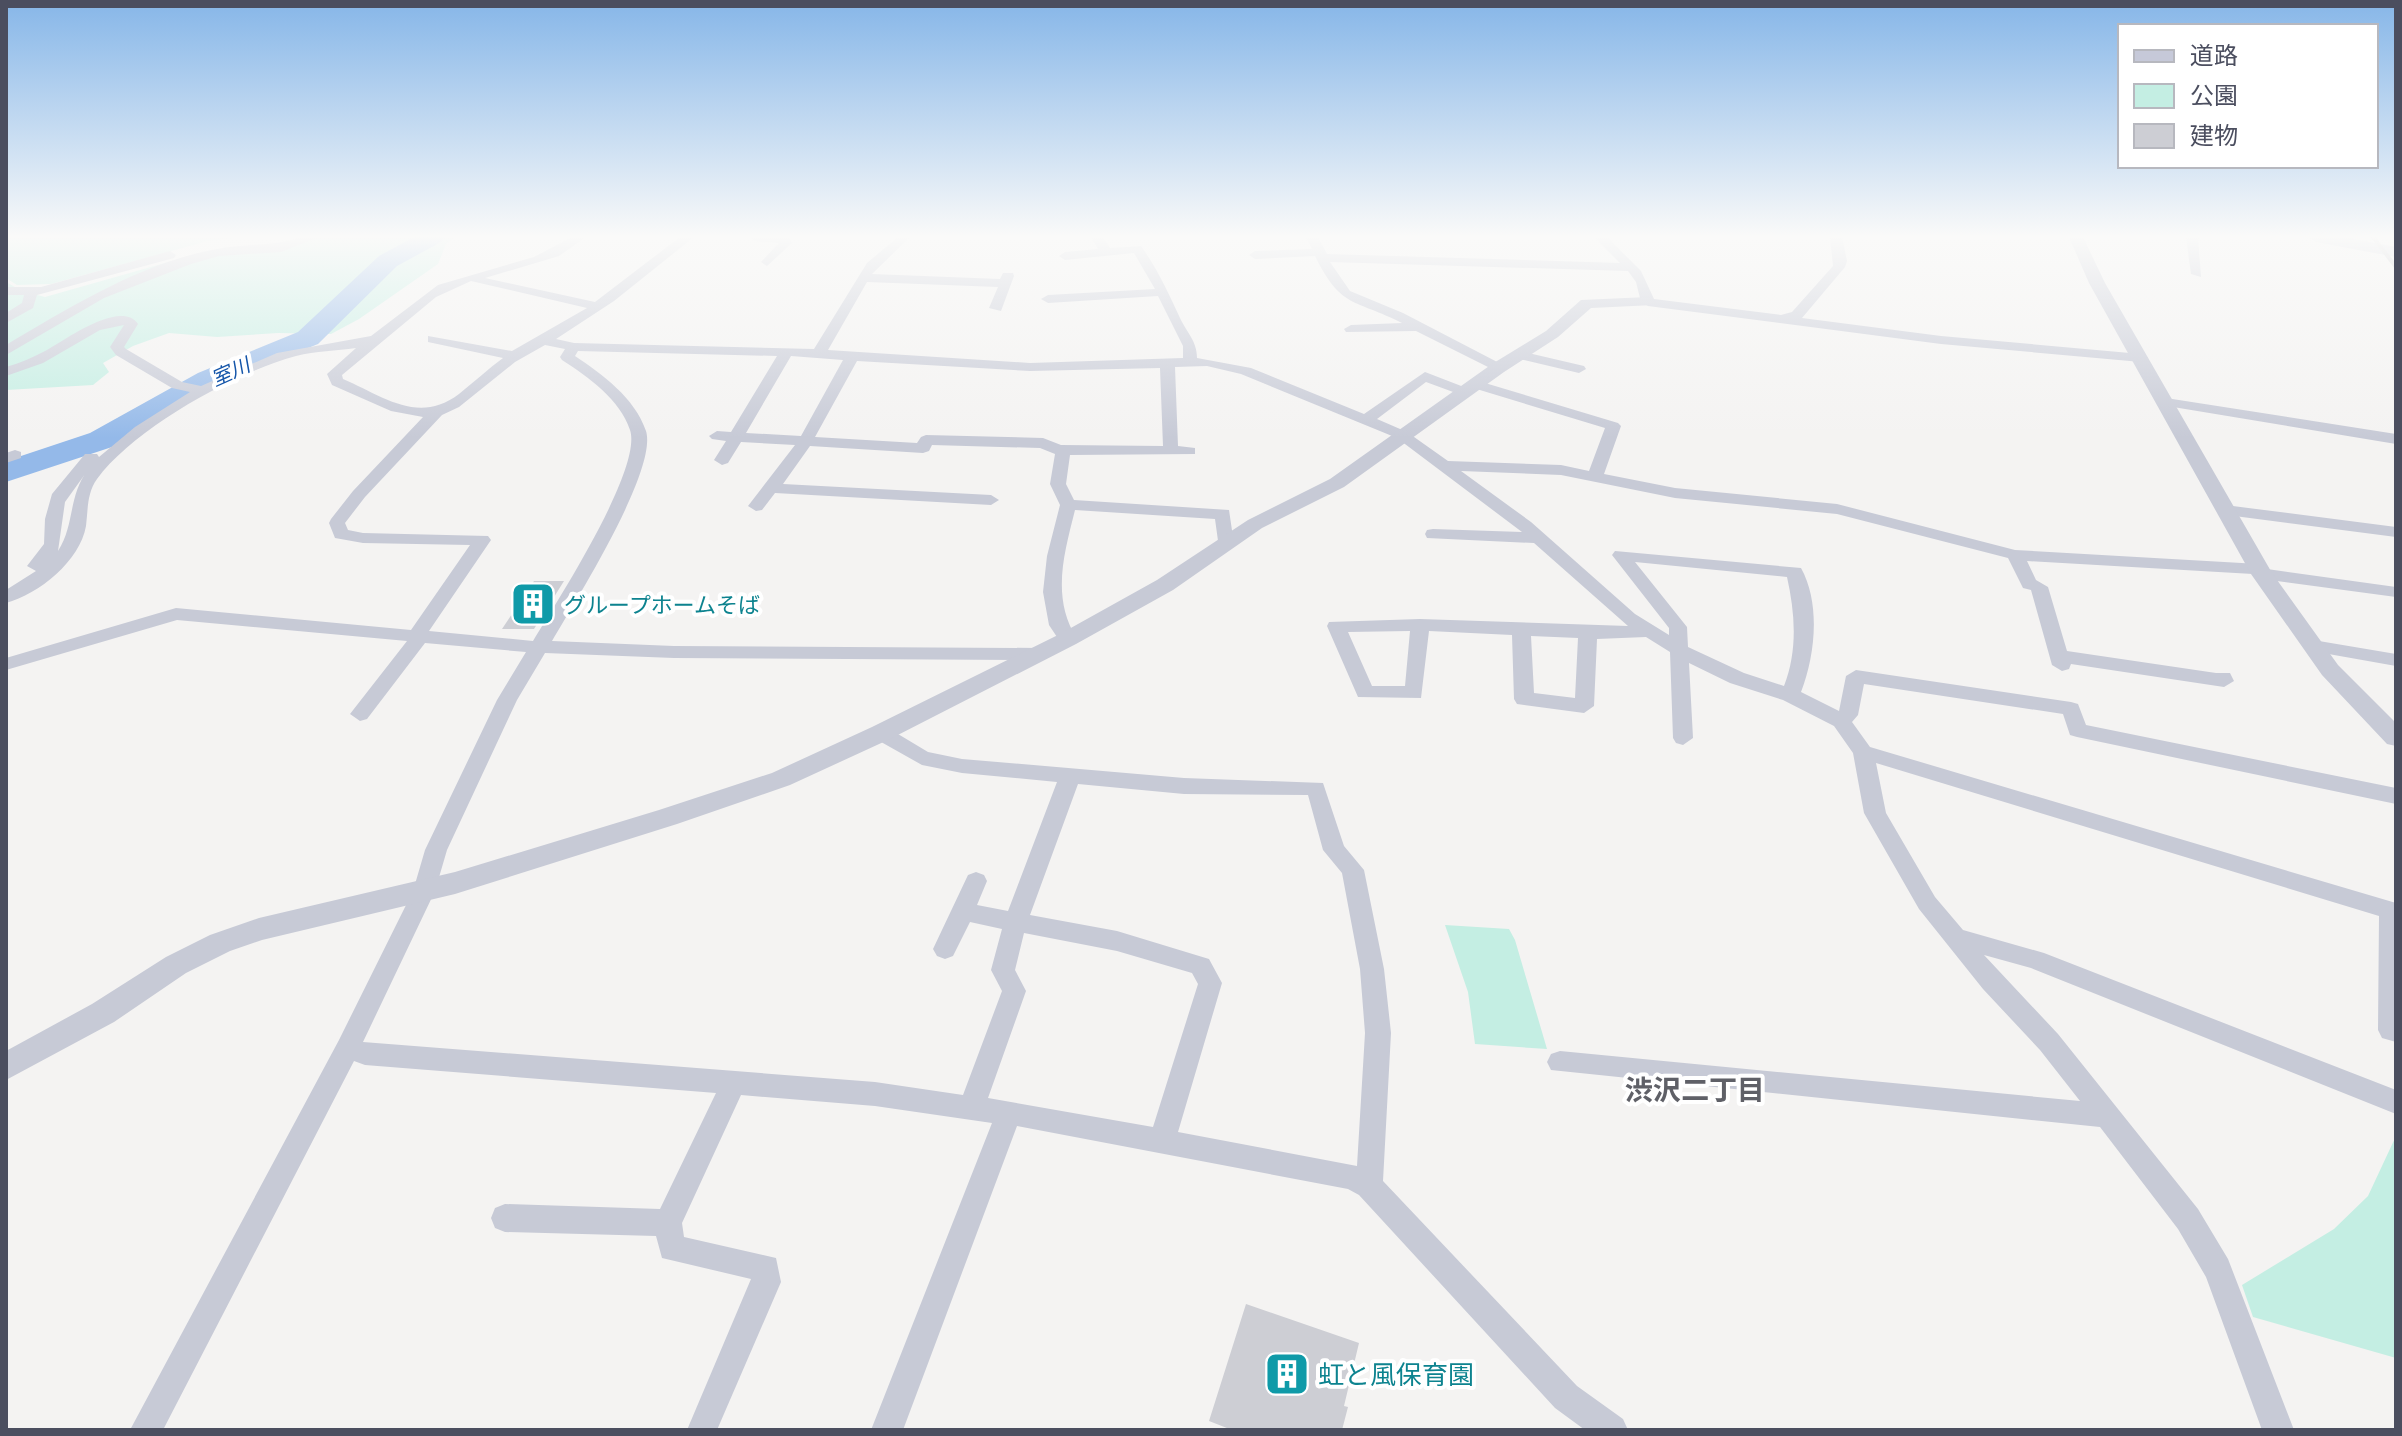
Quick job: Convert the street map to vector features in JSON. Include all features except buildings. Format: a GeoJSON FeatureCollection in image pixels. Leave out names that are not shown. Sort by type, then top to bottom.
{"type":"FeatureCollection","features":[{"type":"Feature","properties":{"kind":"street"},"geometry":{"type":"LineString","coordinates":[[6,319],[28,304]]}},
{"type":"Feature","properties":{"kind":"street"},"geometry":{"type":"LineString","coordinates":[[6,351],[84,304]]}},
{"type":"Feature","properties":{"kind":"street"},"geometry":{"type":"LineString","coordinates":[[418,304],[395,327],[375,339],[334,374],[337,382],[357,389],[382,405],[436,412]]}},
{"type":"Feature","properties":{"kind":"street"},"geometry":{"type":"LineString","coordinates":[[587,304],[596,306]]}},
{"type":"Feature","properties":{"kind":"street"},"geometry":{"type":"LineString","coordinates":[[360,714],[418,636],[482,540],[363,538],[341,534],[337,523],[359,494],[436,412],[458,401],[515,356],[599,304]]}},
{"type":"Feature","properties":{"kind":"street"},"geometry":{"type":"LineString","coordinates":[[819,353],[839,327],[851,304]]}},
{"type":"Feature","properties":{"kind":"street"},"geometry":{"type":"LineString","coordinates":[[996,308],[998,304]]}},
{"type":"Feature","properties":{"kind":"street"},"geometry":{"type":"LineString","coordinates":[[1168,304],[1190,346],[1190,361]]}},
{"type":"Feature","properties":{"kind":"street"},"geometry":{"type":"LineString","coordinates":[[1368,304],[1498,368]]}},
{"type":"Feature","properties":{"kind":"street"},"geometry":{"type":"LineString","coordinates":[[6,1066],[103,1013],[176,965],[220,943],[259,929],[424,891],[653,822],[753,789],[881,733],[1068,639],[1165,585],[1255,524],[1337,483],[1469,388],[1552,334],[1586,304]]}},
{"type":"Feature","properties":{"kind":"street"},"geometry":{"type":"LineString","coordinates":[[1664,304],[1941,340],[2141,358]]}},
{"type":"Feature","properties":{"kind":"street"},"geometry":{"type":"LineString","coordinates":[[1783,319],[1797,315],[1806,304]]}},
{"type":"Feature","properties":{"kind":"street"},"geometry":{"type":"LineString","coordinates":[[2109,304],[2261,572],[2341,682],[2396,738]]}},
{"type":"Feature","properties":{"kind":"street"},"geometry":{"type":"LineString","coordinates":[[6,372],[40,359],[99,326],[120,319],[131,324],[117,347],[121,352],[177,385],[201,390]]}},
{"type":"Feature","properties":{"kind":"street"},"geometry":{"type":"LineString","coordinates":[[1351,329],[1418,326]]}},
{"type":"Feature","properties":{"kind":"street"},"geometry":{"type":"LineString","coordinates":[[6,589],[52,548],[56,534],[55,508],[73,477],[97,453],[124,442],[201,390],[226,378],[276,358],[375,339]]}},
{"type":"Feature","properties":{"kind":"street"},"geometry":{"type":"LineString","coordinates":[[433,339],[515,356]]}},
{"type":"Feature","properties":{"kind":"street"},"geometry":{"type":"LineString","coordinates":[[542,340],[574,347],[787,351],[1030,367],[1190,361],[1246,371],[1402,435],[1537,538],[1629,618],[1681,651],[1737,678],[1790,695],[1841,721],[1863,752],[1875,813],[1910,877],[1992,982],[2049,1042],[2188,1219],[2218,1269],[2278,1430]]}},
{"type":"Feature","properties":{"kind":"street"},"geometry":{"type":"LineString","coordinates":[[146,1430],[348,1048],[424,891],[436,850],[465,783],[537,647],[608,530],[640,449],[638,430],[622,403],[597,377],[567,357],[574,347]]}},
{"type":"Feature","properties":{"kind":"street"},"geometry":{"type":"LineString","coordinates":[[722,460],[787,351]]}},
{"type":"Feature","properties":{"kind":"street"},"geometry":{"type":"LineString","coordinates":[[1520,355],[1579,369]]}},
{"type":"Feature","properties":{"kind":"street"},"geometry":{"type":"LineString","coordinates":[[756,506],[806,440],[852,356]]}},
{"type":"Feature","properties":{"kind":"street"},"geometry":{"type":"LineString","coordinates":[[1167,362],[1173,417],[1170,450]]}},
{"type":"Feature","properties":{"kind":"street"},"geometry":{"type":"LineString","coordinates":[[1366,420],[1425,376],[1613,426],[1595,478]]}},
{"type":"Feature","properties":{"kind":"street"},"geometry":{"type":"LineString","coordinates":[[2166,402],[2396,439]]}},
{"type":"Feature","properties":{"kind":"street"},"geometry":{"type":"LineString","coordinates":[[717,436],[923,448],[926,440],[1043,443],[1063,450],[1189,451]]}},
{"type":"Feature","properties":{"kind":"street"},"geometry":{"type":"LineString","coordinates":[[6,597],[44,574],[60,560],[74,541],[79,499],[86,483],[124,442]]}},
{"type":"Feature","properties":{"kind":"street"},"geometry":{"type":"LineString","coordinates":[[1063,450],[1058,484],[1068,505],[1052,578],[1059,630],[1068,639]]}},
{"type":"Feature","properties":{"kind":"street"},"geometry":{"type":"LineString","coordinates":[[1446,466],[1561,470],[1675,493],[1837,509],[2015,555],[2261,572],[2396,592]]}},
{"type":"Feature","properties":{"kind":"street"},"geometry":{"type":"LineString","coordinates":[[772,488],[991,500]]}},
{"type":"Feature","properties":{"kind":"street"},"geometry":{"type":"LineString","coordinates":[[1068,505],[1223,514],[1225,544]]}},
{"type":"Feature","properties":{"kind":"street"},"geometry":{"type":"LineString","coordinates":[[2225,510],[2396,532]]}},
{"type":"Feature","properties":{"kind":"street"},"geometry":{"type":"LineString","coordinates":[[1433,534],[1537,538]]}},
{"type":"Feature","properties":{"kind":"street"},"geometry":{"type":"LineString","coordinates":[[1683,738],[1678,627],[1621,555],[1795,572],[1805,617],[1798,674],[1790,695]]}},
{"type":"Feature","properties":{"kind":"street"},"geometry":{"type":"LineString","coordinates":[[2015,555],[2029,584],[2039,587],[2061,661],[2224,681],[2223,678]]}},
{"type":"Feature","properties":{"kind":"street"},"geometry":{"type":"LineString","coordinates":[[6,664],[176,614],[537,647],[674,652],[1040,654]]}},
{"type":"Feature","properties":{"kind":"street"},"geometry":{"type":"LineString","coordinates":[[1420,625],[1414,693],[1365,692],[1336,626],[1420,625],[1588,633],[1649,631]]}},
{"type":"Feature","properties":{"kind":"street"},"geometry":{"type":"LineString","coordinates":[[1521,630],[1524,699],[1584,706],[1588,633]]}},
{"type":"Feature","properties":{"kind":"street"},"geometry":{"type":"LineString","coordinates":[[2313,646],[2396,660]]}},
{"type":"Feature","properties":{"kind":"street"},"geometry":{"type":"LineString","coordinates":[[1841,721],[1848,715],[1856,676],[2071,709],[2077,730],[2396,796]]}},
{"type":"Feature","properties":{"kind":"street"},"geometry":{"type":"LineString","coordinates":[[881,733],[922,758],[962,766],[1184,786],[1316,788],[1334,850],[1353,870],[1372,969],[1378,1033],[1369,1186]]}},
{"type":"Feature","properties":{"kind":"street"},"geometry":{"type":"LineString","coordinates":[[1863,752],[2391,910],[2391,1030],[2396,1031]]}},
{"type":"Feature","properties":{"kind":"street"},"geometry":{"type":"LineString","coordinates":[[971,1108],[1014,991],[1003,970],[1015,920],[1044,838],[1071,775]]}},
{"type":"Feature","properties":{"kind":"street"},"geometry":{"type":"LineString","coordinates":[[945,949],[976,881]]}},
{"type":"Feature","properties":{"kind":"street"},"geometry":{"type":"LineString","coordinates":[[963,912],[1117,941],[1200,966],[1210,983],[1162,1141]]}},
{"type":"Feature","properties":{"kind":"street"},"geometry":{"type":"LineString","coordinates":[[1955,937],[2036,960],[2396,1102]]}},
{"type":"Feature","properties":{"kind":"street"},"geometry":{"type":"LineString","coordinates":[[348,1048],[365,1054],[875,1094],[1009,1113],[1352,1177],[1369,1186],[1556,1387],[1612,1430]]}},
{"type":"Feature","properties":{"kind":"street"},"geometry":{"type":"LineString","coordinates":[[1560,1062],[2109,1116]]}},
{"type":"Feature","properties":{"kind":"street"},"geometry":{"type":"LineString","coordinates":[[702,1428],[766,1282],[766,1268],[672,1248],[668,1223],[733,1085]]}},
{"type":"Feature","properties":{"kind":"street"},"geometry":{"type":"LineString","coordinates":[[887,1430],[1009,1113]]}},
{"type":"Feature","properties":{"kind":"street"},"geometry":{"type":"LineString","coordinates":[[505,1218],[668,1223]]}},
{"type":"Feature","properties":{"kind":"green space"},"geometry":{"type":"Polygon","coordinates":[[[6,304],[381,304],[331,334],[217,337],[169,333],[133,346],[103,363],[109,372],[93,385],[6,390],[6,304]]]}},
{"type":"Feature","properties":{"kind":"green space"},"geometry":{"type":"Polygon","coordinates":[[[1445,925],[1509,929],[1547,1049],[1475,1044],[1468,992],[1445,925]]]}},
{"type":"Feature","properties":{"kind":"green space"},"geometry":{"type":"Polygon","coordinates":[[[2396,1136],[2396,1358],[2253,1317],[2242,1285],[2334,1229],[2368,1196],[2396,1136]]]}},
{"type":"Feature","properties":{"kind":"waterway","name":"室川"},"geometry":{"type":"LineString","coordinates":[[6,472],[101,440],[208,379],[308,338],[343,304]]}},
{"type":"Feature","properties":{"kind":"place","name":"グループホームそば"},"geometry":{"type":"Point","coordinates":[533,604]}},
{"type":"Feature","properties":{"kind":"place","name":"虹と風保育園"},"geometry":{"type":"Point","coordinates":[1287,1374]}},
{"type":"Feature","properties":{"kind":"district","name":"渋沢二丁目"},"geometry":{"type":"Point","coordinates":[1695,1089]}}]}
